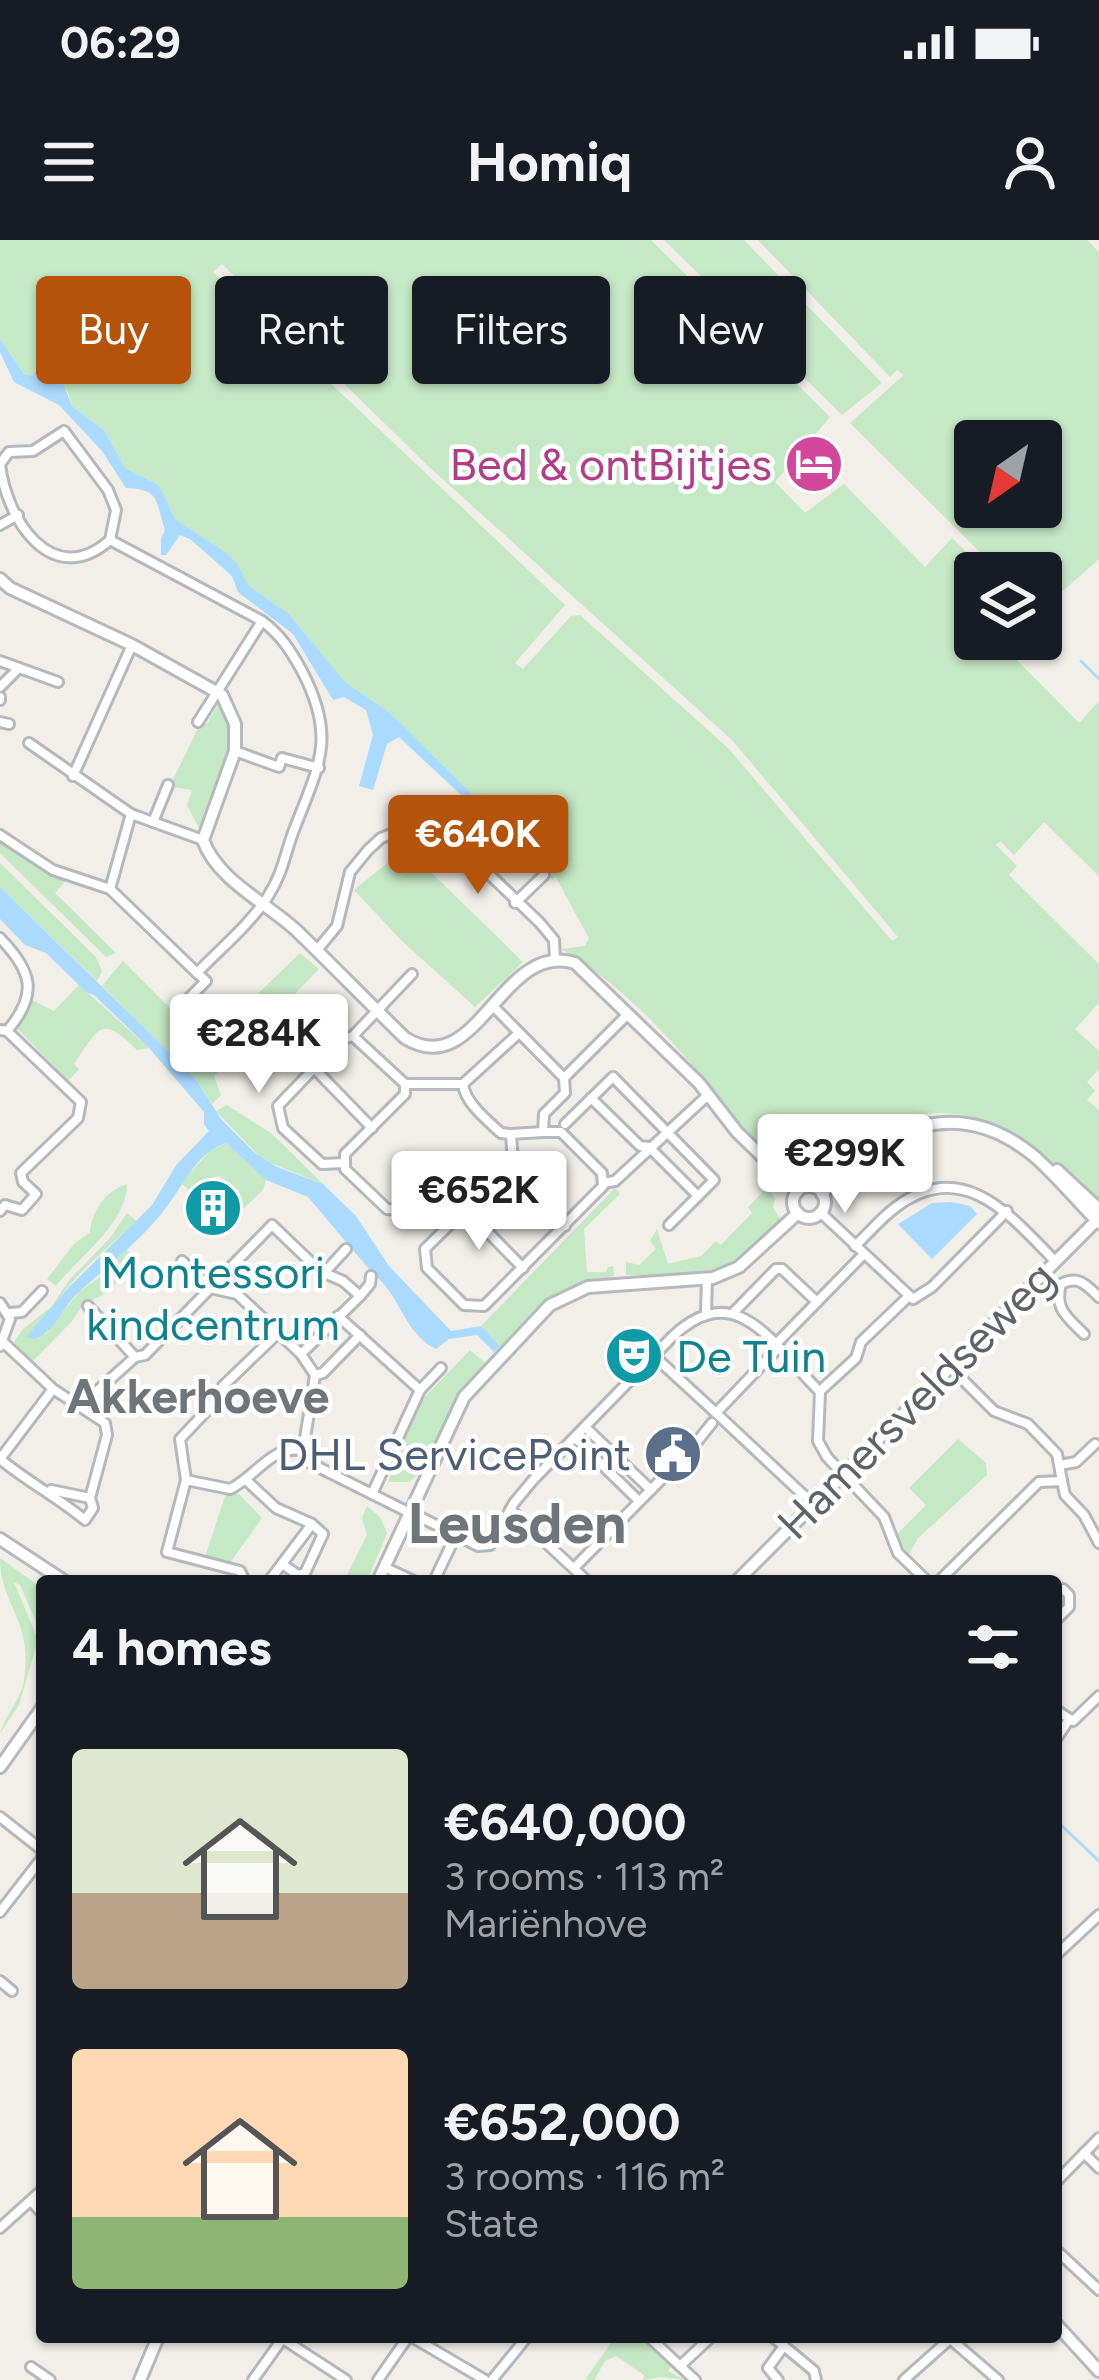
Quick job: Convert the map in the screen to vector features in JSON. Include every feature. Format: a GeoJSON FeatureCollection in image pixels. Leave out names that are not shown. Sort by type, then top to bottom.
{"type":"FeatureCollection","features":[{"type":"Feature","properties":{"kind":"street"},"geometry":{"type":"LineString","coordinates":[[64,430],[109,490],[116,510],[110,540],[92,554],[70,560],[45,552],[18,515],[3,491],[0,464],[9,452],[33,452],[64,430]]}},
{"type":"Feature","properties":{"kind":"street"},"geometry":{"type":"LineString","coordinates":[[0,525],[18,515]]}},
{"type":"Feature","properties":{"kind":"street"},"geometry":{"type":"LineString","coordinates":[[110,540],[279,634],[315,697],[323,727],[319,768],[290,843],[288,861],[264,902],[197,973]]}},
{"type":"Feature","properties":{"kind":"street"},"geometry":{"type":"LineString","coordinates":[[0,579],[217,691],[235,724],[235,751],[203,840]]}},
{"type":"Feature","properties":{"kind":"street"},"geometry":{"type":"LineString","coordinates":[[198,722],[262,621]]}},
{"type":"Feature","properties":{"kind":"street"},"geometry":{"type":"LineString","coordinates":[[74,776],[132,645]]}},
{"type":"Feature","properties":{"kind":"street"},"geometry":{"type":"LineString","coordinates":[[0,661],[58,682]]}},
{"type":"Feature","properties":{"kind":"street"},"geometry":{"type":"LineString","coordinates":[[0,687],[19,668]]}},
{"type":"Feature","properties":{"kind":"street"},"geometry":{"type":"LineString","coordinates":[[29,743],[131,814],[203,840],[220,869],[264,902],[416,1044],[440,1048],[461,1038],[534,964],[555,959],[575,963],[797,1190],[819,1191],[886,1138],[924,1126],[966,1125],[1002,1136],[1028,1152],[1098,1216]]}},
{"type":"Feature","properties":{"kind":"street"},"geometry":{"type":"LineString","coordinates":[[235,751],[279,766],[282,758],[319,768]]}},
{"type":"Feature","properties":{"kind":"street"},"geometry":{"type":"LineString","coordinates":[[153,822],[168,784]]}},
{"type":"Feature","properties":{"kind":"street"},"geometry":{"type":"LineString","coordinates":[[110,889],[131,814]]}},
{"type":"Feature","properties":{"kind":"street"},"geometry":{"type":"LineString","coordinates":[[316,951],[337,926],[350,872],[381,838],[421,822],[440,827],[554,940],[555,959]]}},
{"type":"Feature","properties":{"kind":"street"},"geometry":{"type":"LineString","coordinates":[[0,835],[53,870],[110,889],[206,981],[179,1008]]}},
{"type":"Feature","properties":{"kind":"street"},"geometry":{"type":"LineString","coordinates":[[515,903],[544,874]]}},
{"type":"Feature","properties":{"kind":"street"},"geometry":{"type":"LineString","coordinates":[[0,938],[24,962],[28,991],[25,1010],[4,1030],[82,1102],[79,1118],[21,1173],[35,1194],[22,1210],[5,1205],[0,1211]]}},
{"type":"Feature","properties":{"kind":"street"},"geometry":{"type":"LineString","coordinates":[[345,1163],[322,1164],[283,1128],[278,1106],[412,974]]}},
{"type":"Feature","properties":{"kind":"street"},"geometry":{"type":"LineString","coordinates":[[492,1005],[564,1078],[565,1094],[544,1114],[543,1132]]}},
{"type":"Feature","properties":{"kind":"street"},"geometry":{"type":"LineString","coordinates":[[564,1078],[628,1014]]}},
{"type":"Feature","properties":{"kind":"street"},"geometry":{"type":"LineString","coordinates":[[277,1030],[372,1128]]}},
{"type":"Feature","properties":{"kind":"street"},"geometry":{"type":"LineString","coordinates":[[353,1036],[404,1084],[463,1084],[518,1033]]}},
{"type":"Feature","properties":{"kind":"street"},"geometry":{"type":"LineString","coordinates":[[565,1124],[613,1077],[714,1180],[669,1225]]}},
{"type":"Feature","properties":{"kind":"street"},"geometry":{"type":"LineString","coordinates":[[404,1084],[404,1094],[345,1154],[345,1168],[387,1209],[405,1210],[436,1179],[523,1268]]}},
{"type":"Feature","properties":{"kind":"street"},"geometry":{"type":"LineString","coordinates":[[463,1084],[464,1094],[500,1133],[561,1132],[602,1173],[603,1184]]}},
{"type":"Feature","properties":{"kind":"street"},"geometry":{"type":"LineString","coordinates":[[511,1134],[513,1162],[425,1250],[427,1268],[464,1305],[484,1306],[603,1184],[615,1181],[708,1095]]}},
{"type":"Feature","properties":{"kind":"street"},"geometry":{"type":"LineString","coordinates":[[591,1098],[698,1196]]}},
{"type":"Feature","properties":{"kind":"street"},"geometry":{"type":"LineString","coordinates":[[507,1169],[565,1226]]}},
{"type":"Feature","properties":{"kind":"street"},"geometry":{"type":"LineString","coordinates":[[855,1246],[893,1209],[927,1191],[958,1188],[1007,1211],[1061,1284]]}},
{"type":"Feature","properties":{"kind":"street"},"geometry":{"type":"LineString","coordinates":[[797,1190],[793,1202],[798,1214],[809,1218],[824,1204],[819,1191]]}},
{"type":"Feature","properties":{"kind":"street"},"geometry":{"type":"LineString","coordinates":[[921,1575],[898,1553],[884,1517],[818,1441],[820,1392],[856,1358],[861,1342],[908,1297],[921,1297],[1007,1211]]}},
{"type":"Feature","properties":{"kind":"street"},"geometry":{"type":"LineString","coordinates":[[820,1212],[908,1297]]}},
{"type":"Feature","properties":{"kind":"street"},"geometry":{"type":"LineString","coordinates":[[380,1575],[464,1397],[550,1305],[588,1287],[707,1279],[739,1267],[798,1214]]}},
{"type":"Feature","properties":{"kind":"street","name":"Hamersveldseweg"},"geometry":{"type":"LineString","coordinates":[[743,1575],[1098,1216]]}},
{"type":"Feature","properties":{"kind":"street"},"geometry":{"type":"LineString","coordinates":[[87,1408],[95,1393],[135,1357],[145,1355],[272,1225],[360,1296]]}},
{"type":"Feature","properties":{"kind":"street"},"geometry":{"type":"LineString","coordinates":[[325,1272],[346,1249]]}},
{"type":"Feature","properties":{"kind":"street"},"geometry":{"type":"LineString","coordinates":[[574,1568],[652,1490],[864,1254]]}},
{"type":"Feature","properties":{"kind":"street"},"geometry":{"type":"LineString","coordinates":[[182,1261],[210,1288],[237,1294],[301,1354],[315,1375],[303,1451]]}},
{"type":"Feature","properties":{"kind":"street"},"geometry":{"type":"LineString","coordinates":[[734,1312],[776,1269],[782,1269],[817,1302]]}},
{"type":"Feature","properties":{"kind":"street"},"geometry":{"type":"LineString","coordinates":[[301,1354],[360,1296],[371,1276]]}},
{"type":"Feature","properties":{"kind":"street"},"geometry":{"type":"LineString","coordinates":[[706,1312],[707,1279]]}},
{"type":"Feature","properties":{"kind":"street"},"geometry":{"type":"LineString","coordinates":[[1084,1334],[1059,1308],[1056,1300],[1061,1284],[1081,1280],[1099,1297]]}},
{"type":"Feature","properties":{"kind":"street"},"geometry":{"type":"LineString","coordinates":[[9,1313],[22,1312],[42,1291]]}},
{"type":"Feature","properties":{"kind":"street"},"geometry":{"type":"LineString","coordinates":[[0,1303],[9,1313],[10,1324],[1,1344],[53,1389],[105,1424],[107,1435],[90,1498],[93,1508],[85,1520],[46,1489]]}},
{"type":"Feature","properties":{"kind":"street"},"geometry":{"type":"LineString","coordinates":[[88,1306],[135,1357]]}},
{"type":"Feature","properties":{"kind":"street"},"geometry":{"type":"LineString","coordinates":[[422,1519],[478,1546],[490,1545],[533,1480],[692,1318],[706,1312],[734,1312],[820,1392]]}},
{"type":"Feature","properties":{"kind":"street"},"geometry":{"type":"LineString","coordinates":[[338,1316],[420,1390]]}},
{"type":"Feature","properties":{"kind":"street"},"geometry":{"type":"LineString","coordinates":[[242,1575],[166,1552],[186,1480],[180,1438],[216,1401],[223,1386],[278,1333]]}},
{"type":"Feature","properties":{"kind":"street"},"geometry":{"type":"LineString","coordinates":[[315,1375],[323,1373],[360,1335]]}},
{"type":"Feature","properties":{"kind":"street"},"geometry":{"type":"LineString","coordinates":[[653,1356],[714,1418],[813,1504]]}},
{"type":"Feature","properties":{"kind":"street"},"geometry":{"type":"LineString","coordinates":[[949,1366],[994,1412],[1028,1424],[1057,1454],[1065,1495],[1084,1515],[1099,1543]]}},
{"type":"Feature","properties":{"kind":"street"},"geometry":{"type":"LineString","coordinates":[[372,1494],[420,1390],[441,1368]]}},
{"type":"Feature","properties":{"kind":"street"},"geometry":{"type":"LineString","coordinates":[[53,1389],[0,1460],[34,1486],[90,1498]]}},
{"type":"Feature","properties":{"kind":"street"},"geometry":{"type":"LineString","coordinates":[[585,1427],[652,1490]]}},
{"type":"Feature","properties":{"kind":"street"},"geometry":{"type":"LineString","coordinates":[[572,1440],[575,1444],[581,1438],[595,1452]]}},
{"type":"Feature","properties":{"kind":"street"},"geometry":{"type":"LineString","coordinates":[[604,1443],[592,1455],[639,1502]]}},
{"type":"Feature","properties":{"kind":"street"},"geometry":{"type":"LineString","coordinates":[[1060,1465],[1076,1462],[1095,1444]]}},
{"type":"Feature","properties":{"kind":"street"},"geometry":{"type":"LineString","coordinates":[[186,1480],[230,1489],[278,1453],[294,1448],[303,1451],[313,1467],[408,1512]]}},
{"type":"Feature","properties":{"kind":"street"},"geometry":{"type":"LineString","coordinates":[[615,1478],[630,1468]]}},
{"type":"Feature","properties":{"kind":"street"},"geometry":{"type":"LineString","coordinates":[[246,1480],[285,1514],[312,1524],[323,1538],[304,1573],[298,1575],[282,1564]]}},
{"type":"Feature","properties":{"kind":"street"},"geometry":{"type":"LineString","coordinates":[[945,1575],[1039,1482],[1061,1481]]}},
{"type":"Feature","properties":{"kind":"street"},"geometry":{"type":"LineString","coordinates":[[511,1510],[581,1575]]}},
{"type":"Feature","properties":{"kind":"street"},"geometry":{"type":"LineString","coordinates":[[274,1575],[312,1524]]}},
{"type":"Feature","properties":{"kind":"street"},"geometry":{"type":"LineString","coordinates":[[437,1575],[455,1537]]}},
{"type":"Feature","properties":{"kind":"street"},"geometry":{"type":"LineString","coordinates":[[0,1539],[55,1575]]}},
{"type":"Feature","properties":{"kind":"street"},"geometry":{"type":"LineString","coordinates":[[384,1567],[401,1575]]}},
{"type":"Feature","properties":{"kind":"street"},"geometry":{"type":"LineString","coordinates":[[1062,1588],[1069,1594],[1069,1607],[1062,1614]]}},
{"type":"Feature","properties":{"kind":"street"},"geometry":{"type":"LineString","coordinates":[[1062,1731],[1099,1696]]}},
{"type":"Feature","properties":{"kind":"street"},"geometry":{"type":"LineString","coordinates":[[1062,1715],[1070,1721]]}},
{"type":"Feature","properties":{"kind":"street"},"geometry":{"type":"LineString","coordinates":[[0,1767],[36,1716]]}},
{"type":"Feature","properties":{"kind":"street"},"geometry":{"type":"LineString","coordinates":[[0,1817],[36,1857]]}},
{"type":"Feature","properties":{"kind":"street"},"geometry":{"type":"LineString","coordinates":[[0,1912],[36,1866]]}},
{"type":"Feature","properties":{"kind":"street"},"geometry":{"type":"LineString","coordinates":[[1062,1949],[1099,1915]]}},
{"type":"Feature","properties":{"kind":"street"},"geometry":{"type":"LineString","coordinates":[[1087,1927],[1097,1935]]}},
{"type":"Feature","properties":{"kind":"street"},"geometry":{"type":"LineString","coordinates":[[0,1981],[12,1990]]}},
{"type":"Feature","properties":{"kind":"street"},"geometry":{"type":"LineString","coordinates":[[1062,2176],[1099,2138]]}},
{"type":"Feature","properties":{"kind":"street"},"geometry":{"type":"LineString","coordinates":[[1084,2153],[1099,2168]]}},
{"type":"Feature","properties":{"kind":"street"},"geometry":{"type":"LineString","coordinates":[[0,2228],[36,2196]]}},
{"type":"Feature","properties":{"kind":"street"},"geometry":{"type":"LineString","coordinates":[[31,2201],[36,2206]]}},
{"type":"Feature","properties":{"kind":"street"},"geometry":{"type":"LineString","coordinates":[[1062,2256],[1099,2290]]}},
{"type":"Feature","properties":{"kind":"street"},"geometry":{"type":"LineString","coordinates":[[1062,2330],[1099,2371]]}},
{"type":"Feature","properties":{"kind":"street"},"geometry":{"type":"LineString","coordinates":[[1072,2341],[1099,2359]]}},
{"type":"Feature","properties":{"kind":"street"},"geometry":{"type":"LineString","coordinates":[[140,2380],[155,2343]]}},
{"type":"Feature","properties":{"kind":"street"},"geometry":{"type":"LineString","coordinates":[[253,2380],[279,2343]]}},
{"type":"Feature","properties":{"kind":"street"},"geometry":{"type":"LineString","coordinates":[[290,2343],[346,2380]]}},
{"type":"Feature","properties":{"kind":"street"},"geometry":{"type":"LineString","coordinates":[[378,2380],[406,2343]]}},
{"type":"Feature","properties":{"kind":"street"},"geometry":{"type":"LineString","coordinates":[[421,2343],[489,2380],[521,2343]]}},
{"type":"Feature","properties":{"kind":"street"},"geometry":{"type":"LineString","coordinates":[[655,2343],[695,2380]]}},
{"type":"Feature","properties":{"kind":"street"},"geometry":{"type":"LineString","coordinates":[[680,2366],[705,2343]]}},
{"type":"Feature","properties":{"kind":"street"},"geometry":{"type":"LineString","coordinates":[[780,2343],[814,2371],[816,2380]]}},
{"type":"Feature","properties":{"kind":"street"},"geometry":{"type":"LineString","coordinates":[[904,2380],[944,2343]]}},
{"type":"Feature","properties":{"kind":"street"},"geometry":{"type":"LineString","coordinates":[[954,2343],[990,2377]]}},
{"type":"Feature","properties":{"kind":"street"},"geometry":{"type":"LineString","coordinates":[[778,2380],[768,2368],[784,2346]]}},
{"type":"Feature","properties":{"kind":"street"},"geometry":{"type":"LineString","coordinates":[[31,2367],[50,2380]]}},
{"type":"Feature","properties":{"kind":"green space"},"geometry":{"type":"Polygon","coordinates":[[[0,240],[651,240],[687,276],[634,276],[634,384],[797,384],[830,417],[775,482],[805,513],[844,484],[925,567],[952,538],[966,552],[954,552],[954,660],[1017,660],[1079,723],[1099,701],[1099,876],[1044,822],[1014,855],[1000,841],[996,845],[1017,866],[1009,875],[1099,964],[1099,1003],[1075,1029],[1099,1051],[1099,1069],[1087,1082],[1095,1091],[1087,1100],[1099,1110],[1099,1198],[1089,1196],[1014,1135],[960,1115],[931,1114],[900,1121],[867,1137],[810,1185],[791,1176],[755,1146],[654,1023],[610,983],[561,949],[585,946],[589,938],[555,876],[553,880],[535,864],[537,858],[389,712],[345,682],[289,614],[248,585],[227,553],[175,519],[159,485],[125,468],[104,430],[72,406],[68,392],[58,384],[191,384],[191,276],[36,276],[36,372],[24,374],[0,339],[0,240]],[[222,264],[213,272],[217,276],[215,384],[331,384],[565,605],[515,663],[523,669],[571,616],[580,615],[729,749],[892,941],[898,937],[732,740],[427,465],[344,384],[388,384],[388,276],[234,276],[222,264]]]}},
{"type":"Feature","properties":{"kind":"green space"},"geometry":{"type":"Polygon","coordinates":[[[664,240],[744,240],[779,276],[701,276],[664,240]]]}},
{"type":"Feature","properties":{"kind":"green space"},"geometry":{"type":"Polygon","coordinates":[[[758,240],[1087,240],[1099,252],[1099,559],[1062,592],[1062,552],[980,552],[956,528],[1062,528],[1062,420],[954,420],[954,526],[850,423],[904,375],[897,370],[890,377],[806,290],[806,276],[793,276],[758,240]]]}},
{"type":"Feature","properties":{"kind":"green space"},"geometry":{"type":"Polygon","coordinates":[[[806,304],[882,383],[842,415],[806,380],[806,304]]]}},
{"type":"Feature","properties":{"kind":"green space"},"geometry":{"type":"Polygon","coordinates":[[[219,703],[228,716],[230,748],[199,828],[187,805],[192,790],[174,787],[172,782],[201,722],[207,724],[219,703]]]}},
{"type":"Feature","properties":{"kind":"green space"},"geometry":{"type":"Polygon","coordinates":[[[0,840],[67,879],[55,893],[116,953],[106,957],[0,853],[0,840]]]}},
{"type":"Feature","properties":{"kind":"green space"},"geometry":{"type":"Polygon","coordinates":[[[406,848],[523,962],[475,1007],[354,890],[406,848]]]}},
{"type":"Feature","properties":{"kind":"green space"},"geometry":{"type":"Polygon","coordinates":[[[0,863],[96,957],[102,971],[97,981],[0,887],[0,863]]]}},
{"type":"Feature","properties":{"kind":"green space"},"geometry":{"type":"Polygon","coordinates":[[[300,953],[319,969],[214,1076],[221,1095],[212,1104],[197,1081],[102,986],[123,961],[213,1046],[245,1013],[243,1008],[300,953]]]}},
{"type":"Feature","properties":{"kind":"green space"},"geometry":{"type":"Polygon","coordinates":[[[79,985],[149,1048],[137,1050],[116,1032],[102,1030],[74,1064],[79,1069],[68,1081],[16,1027],[30,999],[54,1011],[79,985]]]}},
{"type":"Feature","properties":{"kind":"green space"},"geometry":{"type":"Polygon","coordinates":[[[227,1105],[272,1134],[323,1184],[263,1160],[216,1111],[227,1105]]]}},
{"type":"Feature","properties":{"kind":"green space"},"geometry":{"type":"Polygon","coordinates":[[[226,1143],[266,1180],[263,1190],[242,1210],[239,1191],[219,1176],[201,1180],[189,1190],[181,1183],[209,1152],[226,1143]]]}},
{"type":"Feature","properties":{"kind":"green space"},"geometry":{"type":"Polygon","coordinates":[[[127,1184],[111,1226],[56,1286],[47,1279],[74,1244],[90,1232],[101,1203],[127,1184]]]}},
{"type":"Feature","properties":{"kind":"green space"},"geometry":{"type":"Polygon","coordinates":[[[615,1188],[620,1194],[584,1229],[587,1272],[606,1272],[613,1266],[614,1276],[559,1293],[500,1346],[481,1326],[615,1188]]]}},
{"type":"Feature","properties":{"kind":"green space"},"geometry":{"type":"Polygon","coordinates":[[[767,1188],[781,1221],[754,1248],[721,1269],[682,1277],[626,1275],[626,1262],[639,1265],[656,1249],[650,1241],[657,1229],[668,1264],[701,1256],[716,1241],[721,1245],[752,1213],[748,1207],[767,1188]]]}},
{"type":"Feature","properties":{"kind":"green space"},"geometry":{"type":"Polygon","coordinates":[[[127,1213],[136,1221],[68,1287],[49,1318],[45,1335],[79,1292],[103,1275],[126,1249],[138,1261],[108,1292],[83,1305],[31,1363],[14,1342],[51,1307],[127,1213]]]}},
{"type":"Feature","properties":{"kind":"green space"},"geometry":{"type":"Polygon","coordinates":[[[470,1350],[486,1364],[447,1415],[423,1470],[409,1482],[388,1482],[419,1403],[470,1350]]]}},
{"type":"Feature","properties":{"kind":"green space"},"geometry":{"type":"Polygon","coordinates":[[[958,1439],[986,1463],[987,1475],[918,1538],[908,1556],[897,1534],[926,1505],[909,1488],[958,1439]]]}},
{"type":"Feature","properties":{"kind":"green space"},"geometry":{"type":"Polygon","coordinates":[[[226,1493],[239,1494],[262,1518],[227,1567],[204,1560],[226,1493]]]}},
{"type":"Feature","properties":{"kind":"green space"},"geometry":{"type":"Polygon","coordinates":[[[367,1506],[380,1517],[387,1533],[370,1575],[347,1575],[367,1535],[362,1518],[367,1506]]]}},
{"type":"Feature","properties":{"kind":"green space"},"geometry":{"type":"Polygon","coordinates":[[[0,1558],[36,1584],[36,1621],[20,1585],[14,1582],[36,1635],[36,1647],[19,1705],[0,1733],[22,1687],[26,1660],[21,1628],[1,1574],[0,1558]]]}},
{"type":"Feature","properties":{"kind":"green space"},"geometry":{"type":"Polygon","coordinates":[[[611,2343],[647,2343],[671,2366],[668,2371],[685,2380],[643,2380],[644,2375],[616,2356],[605,2361],[594,2380],[585,2380],[611,2343]]]}},
{"type":"Feature","properties":{"kind":"water"},"geometry":{"type":"Polygon","coordinates":[[[0,339],[24,374],[33,376],[36,372],[36,384],[63,384],[72,406],[104,430],[125,468],[159,485],[175,519],[227,553],[248,585],[289,614],[345,682],[389,712],[537,858],[535,864],[399,737],[387,744],[373,790],[359,786],[373,735],[366,710],[344,697],[333,700],[293,634],[238,592],[232,576],[190,539],[180,535],[166,555],[161,555],[165,530],[155,498],[126,488],[102,451],[59,405],[14,382],[0,352],[0,339]]]}},
{"type":"Feature","properties":{"kind":"water"},"geometry":{"type":"Polygon","coordinates":[[[0,887],[197,1081],[221,1119],[255,1153],[277,1167],[323,1184],[356,1216],[389,1266],[451,1331],[481,1326],[500,1346],[494,1352],[477,1335],[449,1339],[436,1349],[425,1342],[383,1283],[308,1197],[266,1180],[226,1143],[199,1161],[148,1229],[79,1292],[48,1331],[34,1339],[26,1337],[152,1205],[177,1164],[209,1131],[204,1112],[149,1048],[46,953],[25,945],[0,919],[0,887]]]}},
{"type":"Feature","properties":{"kind":"water"},"geometry":{"type":"Polygon","coordinates":[[[932,1203],[970,1206],[977,1214],[932,1259],[898,1224],[932,1203]]]}},
{"type":"Feature","properties":{"kind":"waterway"},"geometry":{"type":"LineString","coordinates":[[1081,661],[1099,679]]}},
{"type":"Feature","properties":{"kind":"waterway"},"geometry":{"type":"LineString","coordinates":[[1062,1826],[1099,1861]]}},
{"type":"Feature","properties":{"kind":"place","name":"Bed & ontBijtjes"},"geometry":{"type":"Point","coordinates":[814,464]}},
{"type":"Feature","properties":{"kind":"place","name":"Montessori kindcentrum"},"geometry":{"type":"Point","coordinates":[213,1208]}},
{"type":"Feature","properties":{"kind":"place","name":"De Tuin"},"geometry":{"type":"Point","coordinates":[634,1356]}},
{"type":"Feature","properties":{"kind":"place","name":"DHL ServicePoint"},"geometry":{"type":"Point","coordinates":[673,1454]}},
{"type":"Feature","properties":{"kind":"district","name":"Akkerhoeve"},"geometry":{"type":"Point","coordinates":[198,1396]}},
{"type":"Feature","properties":{"kind":"district","name":"Leusden"},"geometry":{"type":"Point","coordinates":[517,1523]}}]}
